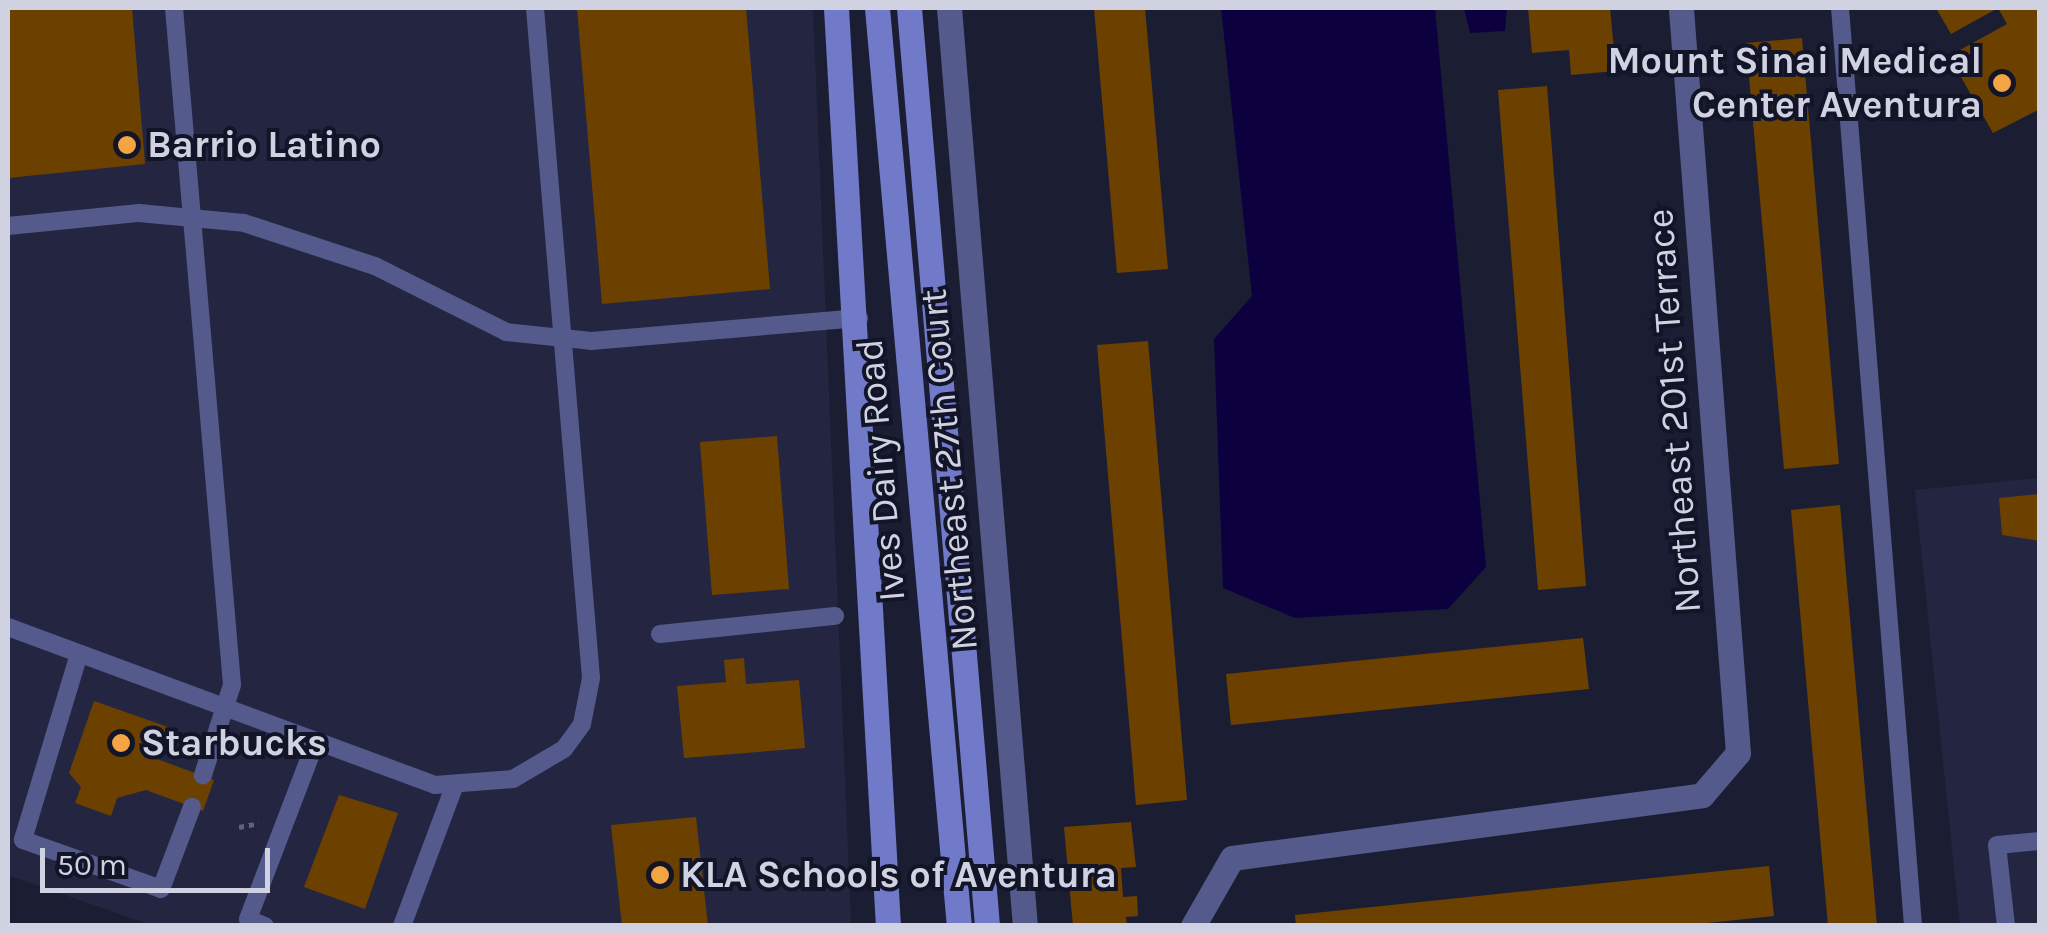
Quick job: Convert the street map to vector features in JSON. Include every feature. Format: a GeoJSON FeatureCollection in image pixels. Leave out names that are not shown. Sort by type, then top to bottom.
{"type":"FeatureCollection","features":[{"type":"Feature","properties":{"kind":"street","name":"Ives Dairy Road"},"geometry":{"type":"LineString","coordinates":[[836,8],[859,318],[888,926]]}},
{"type":"Feature","properties":{"kind":"street","name":"Ives Dairy Road"},"geometry":{"type":"LineString","coordinates":[[876,8],[959,926]]}},
{"type":"Feature","properties":{"kind":"street","name":"Ives Dairy Road"},"geometry":{"type":"LineString","coordinates":[[909,8],[987,926]]}},
{"type":"Feature","properties":{"kind":"street","name":"Northeast 27th Court"},"geometry":{"type":"LineString","coordinates":[[948,8],[1025,926]]}},
{"type":"Feature","properties":{"kind":"street","name":"Northeast 201st Terrace"},"geometry":{"type":"LineString","coordinates":[[1192,926],[1232,858],[1702,795],[1738,753],[1681,8]]}},
{"type":"Feature","properties":{"kind":"lane"},"geometry":{"type":"LineString","coordinates":[[174,8],[232,686],[203,775]]}},
{"type":"Feature","properties":{"kind":"lane"},"geometry":{"type":"LineString","coordinates":[[8,648],[11,628],[315,744],[454,786],[544,765],[590,702],[534,8]]}},
{"type":"Feature","properties":{"kind":"lane"},"geometry":{"type":"LineString","coordinates":[[1840,8],[1913,926]]}},
{"type":"Feature","properties":{"kind":"lane"},"geometry":{"type":"LineString","coordinates":[[8,226],[192,216],[375,266],[506,332],[562,337],[859,318]]}},
{"type":"Feature","properties":{"kind":"lane"},"geometry":{"type":"LineString","coordinates":[[660,634],[834,616]]}},
{"type":"Feature","properties":{"kind":"lane"},"geometry":{"type":"LineString","coordinates":[[79,654],[23,840],[161,889],[192,807]]}},
{"type":"Feature","properties":{"kind":"lane"},"geometry":{"type":"LineString","coordinates":[[265,926],[248,920],[315,744]]}},
{"type":"Feature","properties":{"kind":"lane"},"geometry":{"type":"LineString","coordinates":[[402,926],[454,786]]}},
{"type":"Feature","properties":{"kind":"lane"},"geometry":{"type":"LineString","coordinates":[[2006,926],[1997,845],[2040,840]]}},
{"type":"Feature","properties":{"kind":"path"},"geometry":{"type":"LineString","coordinates":[[238,827],[262,823]]}},
{"type":"Feature","properties":{"kind":"shaded area"},"geometry":{"type":"Polygon","coordinates":[[[8,8],[813,8],[851,925],[151,925],[8,875],[8,8]]]}},
{"type":"Feature","properties":{"kind":"shaded area"},"geometry":{"type":"Polygon","coordinates":[[[1221,8],[1435,8],[1486,567],[1448,609],[1295,618],[1223,588],[1214,339],[1252,296],[1221,8]]]}},
{"type":"Feature","properties":{"kind":"shaded area"},"geometry":{"type":"Polygon","coordinates":[[[1464,8],[1507,8],[1505,31],[1470,33],[1464,8]]]}},
{"type":"Feature","properties":{"kind":"shaded area"},"geometry":{"type":"Polygon","coordinates":[[[2039,478],[2039,925],[1960,925],[1915,490],[2039,478]]]}},
{"type":"Feature","properties":{"kind":"building"},"geometry":{"type":"Polygon","coordinates":[[[8,8],[132,8],[145,164],[8,178],[8,8]]]}},
{"type":"Feature","properties":{"kind":"building"},"geometry":{"type":"Polygon","coordinates":[[[577,8],[746,8],[770,289],[602,304],[577,8]]]}},
{"type":"Feature","properties":{"kind":"building"},"geometry":{"type":"Polygon","coordinates":[[[1094,8],[1145,8],[1168,269],[1117,273],[1094,8]]]}},
{"type":"Feature","properties":{"kind":"building"},"geometry":{"type":"Polygon","coordinates":[[[1528,8],[1610,8],[1616,71],[1571,75],[1569,50],[1532,53],[1528,8]]]}},
{"type":"Feature","properties":{"kind":"building"},"geometry":{"type":"Polygon","coordinates":[[[1936,8],[1998,8],[1951,34],[1936,8]]]}},
{"type":"Feature","properties":{"kind":"building","name":"Mount Sinai Medical Center Aventura"},"geometry":{"type":"Polygon","coordinates":[[[1998,8],[2040,8],[2040,109],[1993,133],[1949,56],[2007,24],[1998,8]]]}},
{"type":"Feature","properties":{"kind":"building"},"geometry":{"type":"Polygon","coordinates":[[[1802,38],[1839,464],[1784,469],[1746,43],[1802,38]]]}},
{"type":"Feature","properties":{"kind":"building"},"geometry":{"type":"Polygon","coordinates":[[[1547,86],[1586,586],[1538,590],[1498,90],[1547,86]]]}},
{"type":"Feature","properties":{"kind":"building"},"geometry":{"type":"Polygon","coordinates":[[[1148,341],[1187,800],[1136,805],[1097,345],[1148,341]]]}},
{"type":"Feature","properties":{"kind":"building"},"geometry":{"type":"Polygon","coordinates":[[[777,436],[789,589],[712,595],[700,442],[777,436]]]}},
{"type":"Feature","properties":{"kind":"building"},"geometry":{"type":"Polygon","coordinates":[[[2040,494],[2040,541],[2002,535],[1999,498],[2040,494]]]}},
{"type":"Feature","properties":{"kind":"building"},"geometry":{"type":"Polygon","coordinates":[[[1840,505],[1877,926],[1828,926],[1791,510],[1840,505]]]}},
{"type":"Feature","properties":{"kind":"building"},"geometry":{"type":"Polygon","coordinates":[[[1583,638],[1589,689],[1231,725],[1226,674],[1583,638]]]}},
{"type":"Feature","properties":{"kind":"building"},"geometry":{"type":"Polygon","coordinates":[[[744,658],[746,684],[799,680],[805,748],[684,758],[677,686],[726,682],[724,660],[744,658]]]}},
{"type":"Feature","properties":{"kind":"building","name":"Starbucks"},"geometry":{"type":"Polygon","coordinates":[[[94,701],[168,727],[157,759],[214,780],[203,811],[146,790],[117,798],[111,816],[75,803],[81,787],[69,773],[94,701]]]}},
{"type":"Feature","properties":{"kind":"building"},"geometry":{"type":"Polygon","coordinates":[[[339,795],[398,813],[365,909],[304,887],[339,795]]]}},
{"type":"Feature","properties":{"kind":"building","name":"KLA Schools of Aventura"},"geometry":{"type":"Polygon","coordinates":[[[696,817],[708,926],[622,926],[611,825],[696,817]]]}},
{"type":"Feature","properties":{"kind":"building"},"geometry":{"type":"Polygon","coordinates":[[[1131,822],[1136,867],[1121,868],[1123,897],[1137,896],[1138,916],[1126,917],[1127,926],[1073,926],[1064,827],[1131,822]]]}},
{"type":"Feature","properties":{"kind":"building"},"geometry":{"type":"Polygon","coordinates":[[[1769,866],[1774,916],[1679,926],[1296,926],[1295,915],[1769,866]]]}},
{"type":"Feature","properties":{"kind":"place","name":"Mount Sinai Medical Center Aventura"},"geometry":{"type":"Point","coordinates":[2002,83]}},
{"type":"Feature","properties":{"kind":"place","name":"Barrio Latino"},"geometry":{"type":"Point","coordinates":[127,145]}},
{"type":"Feature","properties":{"kind":"place","name":"Starbucks"},"geometry":{"type":"Point","coordinates":[121,743]}},
{"type":"Feature","properties":{"kind":"place","name":"KLA Schools of Aventura"},"geometry":{"type":"Point","coordinates":[660,875]}}]}
